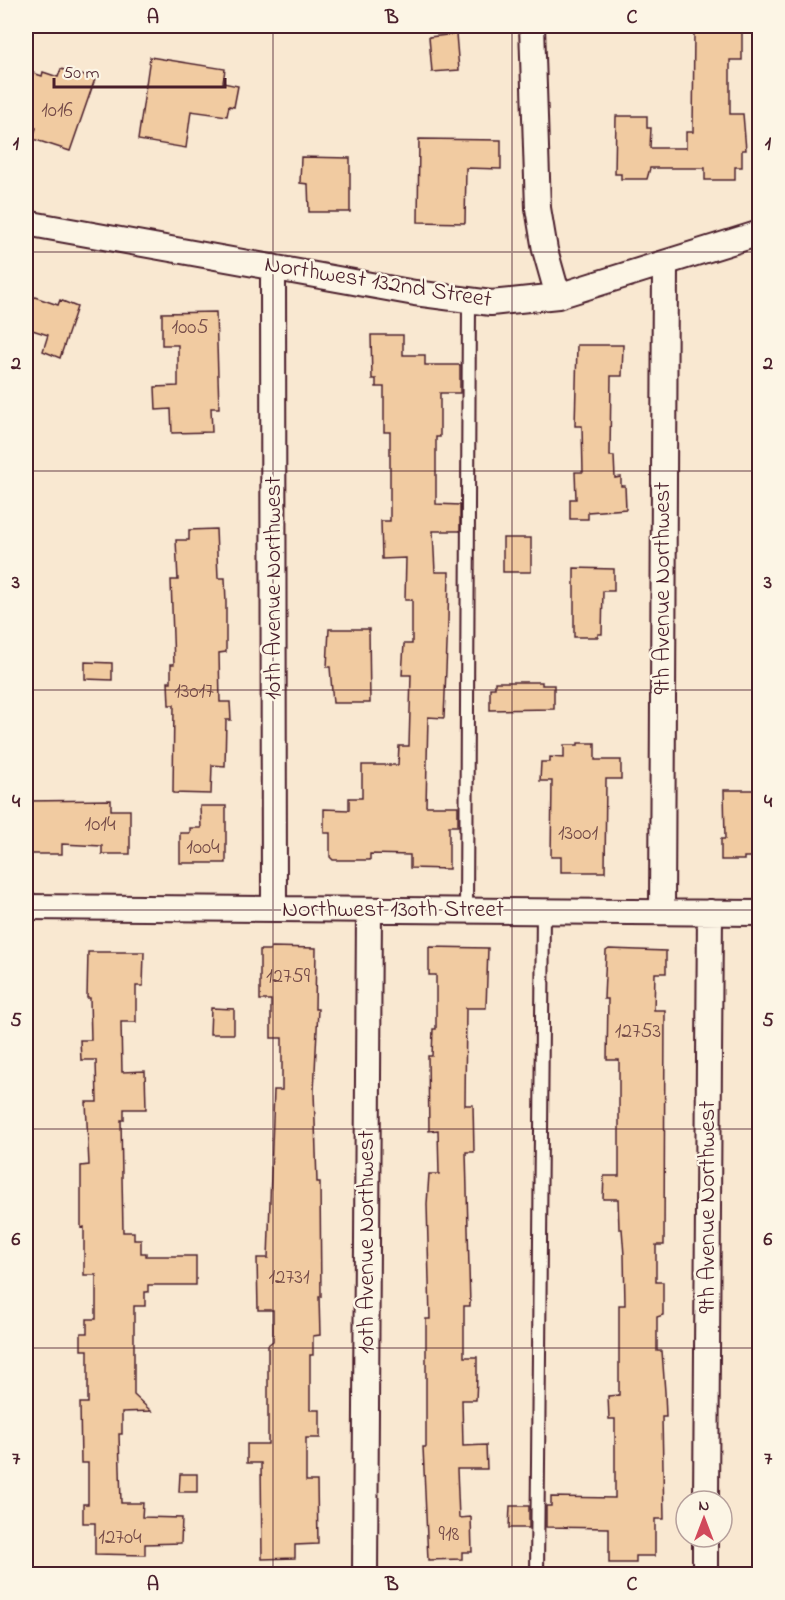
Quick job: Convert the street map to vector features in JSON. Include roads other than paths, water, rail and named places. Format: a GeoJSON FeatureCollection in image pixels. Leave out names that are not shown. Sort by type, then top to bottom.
{"type":"FeatureCollection","features":[{"type":"Feature","properties":{"kind":"street"},"geometry":{"type":"LineString","coordinates":[[532,26],[538,208],[545,250],[558,296]]}},
{"type":"Feature","properties":{"kind":"street","name":"Northwest 132nd Street"},"geometry":{"type":"LineString","coordinates":[[26,223],[469,302],[516,302],[558,296],[759,233]]}},
{"type":"Feature","properties":{"kind":"street","name":"9th Avenue Northwest"},"geometry":{"type":"LineString","coordinates":[[662,912],[665,264]]}},
{"type":"Feature","properties":{"kind":"street","name":"10th Avenue Northwest"},"geometry":{"type":"LineString","coordinates":[[273,267],[274,909]]}},
{"type":"Feature","properties":{"kind":"street","name":"Northwest 130th Street"},"geometry":{"type":"LineString","coordinates":[[26,907],[759,912]]}},
{"type":"Feature","properties":{"kind":"street","name":"10th Avenue Northwest"},"geometry":{"type":"LineString","coordinates":[[365,1575],[369,910]]}},
{"type":"Feature","properties":{"kind":"street","name":"9th Avenue Northwest"},"geometry":{"type":"LineString","coordinates":[[706,1489],[710,912]]}},
{"type":"Feature","properties":{"kind":"street"},"geometry":{"type":"LineString","coordinates":[[705,1549],[705,1575]]}},
{"type":"Feature","properties":{"kind":"lane"},"geometry":{"type":"LineString","coordinates":[[466,911],[469,302]]}},
{"type":"Feature","properties":{"kind":"lane"},"geometry":{"type":"LineString","coordinates":[[537,1575],[543,911]]}}]}
